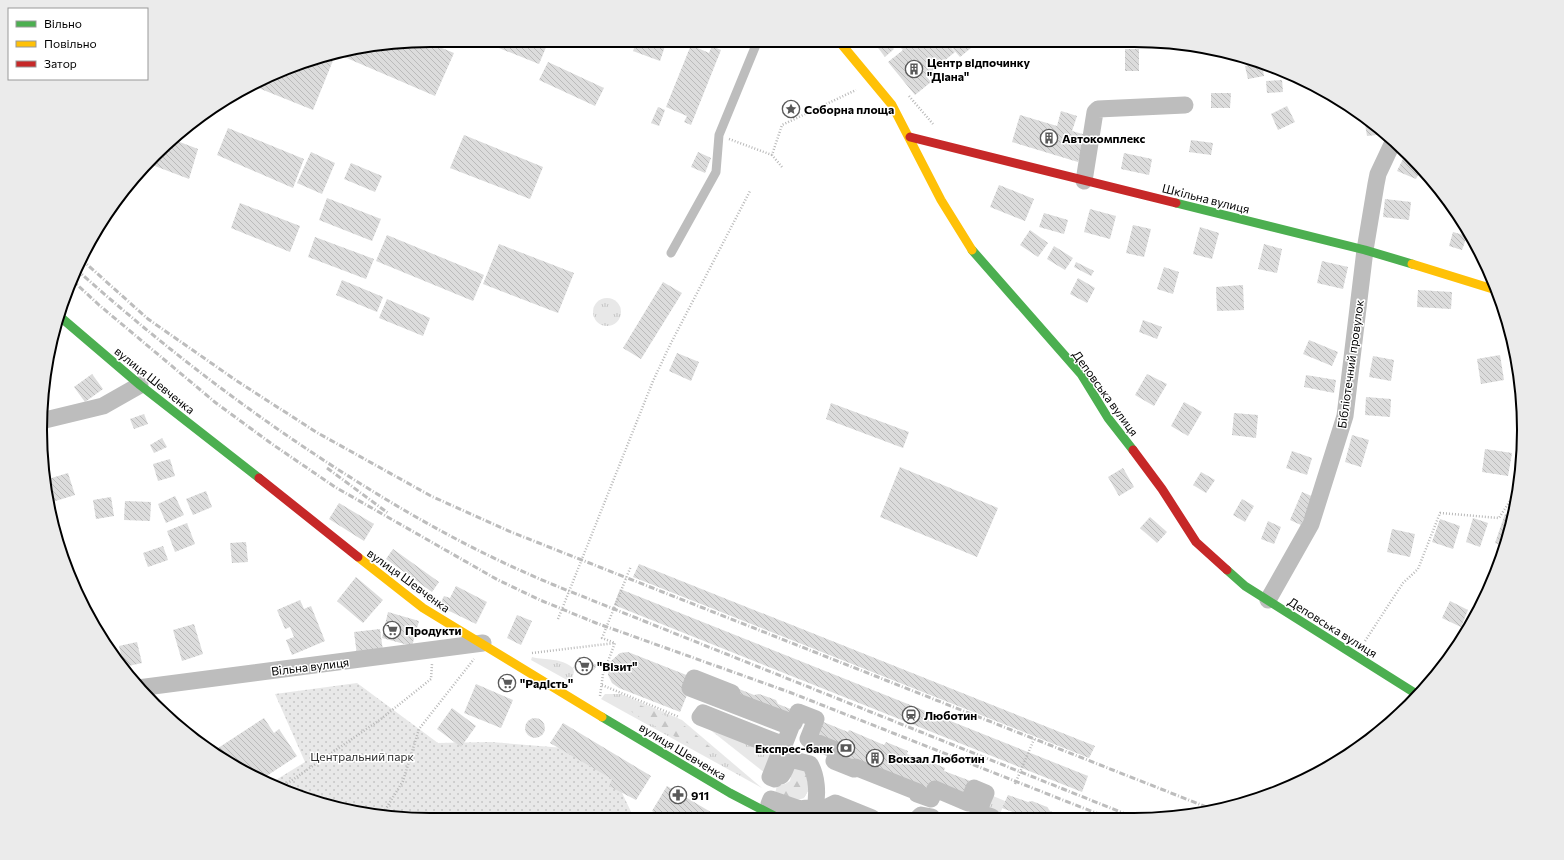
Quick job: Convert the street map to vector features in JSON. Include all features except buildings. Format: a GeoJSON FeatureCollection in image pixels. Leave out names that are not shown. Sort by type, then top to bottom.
{"type":"FeatureCollection","features":[{"type":"Feature","properties":{"kind":"street","name":"Деповська вулиця"},"geometry":{"type":"LineString","coordinates":[[844,47],[892,105],[910,137],[941,200],[970,247],[1080,374],[1108,418],[1162,489],[1196,542],[1245,586],[1413,692]]}},
{"type":"Feature","properties":{"kind":"street"},"geometry":{"type":"LineString","coordinates":[[1084,180],[1095,112],[1098,109],[1185,105]]}},
{"type":"Feature","properties":{"kind":"street","name":"Шкільна вулиця"},"geometry":{"type":"LineString","coordinates":[[910,137],[1365,250],[1490,288]]}},
{"type":"Feature","properties":{"kind":"street","name":"Бібліотечний провулок"},"geometry":{"type":"LineString","coordinates":[[1268,600],[1311,524],[1340,435],[1345,416],[1352,370],[1365,250],[1378,174],[1391,146]]}},
{"type":"Feature","properties":{"kind":"street","name":"вулиця Шевченка"},"geometry":{"type":"LineString","coordinates":[[63,320],[140,385],[423,608],[730,793],[768,813]]}},
{"type":"Feature","properties":{"kind":"street"},"geometry":{"type":"LineString","coordinates":[[47,420],[103,406],[140,385]]}},
{"type":"Feature","properties":{"kind":"street","name":"Вільна вулиця"},"geometry":{"type":"LineString","coordinates":[[146,687],[483,643]]}},
{"type":"Feature","properties":{"kind":"street"},"geometry":{"type":"LineString","coordinates":[[791,813],[769,804],[771,799],[800,809],[815,807],[815,772],[810,764],[790,759],[784,774],[777,776],[774,779],[770,777],[781,749],[700,717],[703,713],[784,745],[791,728],[690,688],[694,678],[732,693],[730,698],[794,723],[798,712],[816,719],[808,739],[838,752],[834,761],[854,769],[855,767],[911,789],[918,792],[917,794],[931,799],[935,789],[968,803],[974,788],[986,793],[978,812],[981,813]]}},
{"type":"Feature","properties":{"kind":"street"},"geometry":{"type":"LineString","coordinates":[[815,813],[834,803],[859,813]]}},
{"type":"Feature","properties":{"kind":"lane"},"geometry":{"type":"LineString","coordinates":[[671,253],[716,172],[719,135],[755,47]]}},
{"type":"Feature","properties":{"kind":"path"},"geometry":{"type":"LineString","coordinates":[[772,154],[782,125],[873,82]]}},
{"type":"Feature","properties":{"kind":"path"},"geometry":{"type":"LineString","coordinates":[[719,135],[772,154],[782,167]]}},
{"type":"Feature","properties":{"kind":"path"},"geometry":{"type":"LineString","coordinates":[[558,619],[653,381],[670,345],[750,191]]}},
{"type":"Feature","properties":{"kind":"path"},"geometry":{"type":"LineString","coordinates":[[1355,655],[1403,583],[1418,569],[1440,513],[1499,518],[1511,500]]}},
{"type":"Feature","properties":{"kind":"path"},"geometry":{"type":"LineString","coordinates":[[615,643],[602,638],[631,566]]}},
{"type":"Feature","properties":{"kind":"path"},"geometry":{"type":"LineString","coordinates":[[384,810],[403,781],[419,729],[471,664],[483,643]]}},
{"type":"Feature","properties":{"kind":"path"},"geometry":{"type":"LineString","coordinates":[[530,653],[615,643]]}},
{"type":"Feature","properties":{"kind":"path"},"geometry":{"type":"LineString","coordinates":[[598,714],[605,668],[615,643]]}},
{"type":"Feature","properties":{"kind":"path"},"geometry":{"type":"LineString","coordinates":[[285,785],[382,719],[431,679],[432,650]]}},
{"type":"Feature","properties":{"kind":"path"},"geometry":{"type":"LineString","coordinates":[[602,685],[679,717]]}},
{"type":"Feature","properties":{"kind":"path"},"geometry":{"type":"LineString","coordinates":[[1015,784],[1035,737]]}},
{"type":"Feature","properties":{"kind":"green space"},"geometry":{"type":"Polygon","coordinates":[[[607,298],[617,302],[621,312],[617,322],[607,326],[597,322],[593,312],[597,302],[607,298]]]}},
{"type":"Feature","properties":{"kind":"green space"},"geometry":{"type":"Polygon","coordinates":[[[532,657],[563,662],[573,668],[574,672],[572,679],[567,680],[531,660],[532,657]]]}},
{"type":"Feature","properties":{"kind":"green space","name":"Центральний парк"},"geometry":{"type":"Polygon","coordinates":[[[357,683],[438,743],[491,742],[602,751],[632,813],[405,812],[355,806],[307,793],[275,780],[305,762],[275,694],[357,683]]]}},
{"type":"Feature","properties":{"kind":"green space"},"geometry":{"type":"Polygon","coordinates":[[[605,694],[621,694],[682,720],[762,788],[601,699],[605,694]]]}},
{"type":"Feature","properties":{"kind":"green space"},"geometry":{"type":"Polygon","coordinates":[[[630,701],[664,715],[688,728],[710,747],[709,754],[662,730],[625,708],[625,702],[630,701]]]}},
{"type":"Feature","properties":{"kind":"green space"},"geometry":{"type":"Polygon","coordinates":[[[699,721],[781,749],[770,777],[699,721]]]}},
{"type":"Feature","properties":{"kind":"green space"},"geometry":{"type":"Polygon","coordinates":[[[793,767],[805,769],[809,789],[804,798],[795,801],[775,794],[777,785],[785,784],[790,781],[793,767]]]}},
{"type":"Feature","properties":{"kind":"green space"},"geometry":{"type":"Polygon","coordinates":[[[986,793],[1005,801],[1000,813],[978,812],[986,793]]]}},
{"type":"Feature","properties":{"kind":"green space"},"geometry":{"type":"Polygon","coordinates":[[[835,803],[848,813],[820,813],[835,803]]]}},
{"type":"Feature","properties":{"kind":"railway"},"geometry":{"type":"LineString","coordinates":[[85,263],[148,319],[237,381],[316,432],[431,496],[511,532],[1205,807]]}},
{"type":"Feature","properties":{"kind":"railway"},"geometry":{"type":"LineString","coordinates":[[81,273],[136,321],[198,371],[262,418],[383,498],[466,544],[554,585],[1123,813]]}},
{"type":"Feature","properties":{"kind":"railway"},"geometry":{"type":"LineString","coordinates":[[76,283],[99,305],[216,403],[272,444],[335,487],[498,580],[540,600],[596,623],[789,692],[1096,813]]}},
{"type":"Feature","properties":{"kind":"railway"},"geometry":{"type":"LineString","coordinates":[[327,468],[388,513]]}},
{"type":"Feature","properties":{"kind":"traffic: fast"},"geometry":{"type":"LineString","coordinates":[[1176,203],[1365,250],[1412,264]]}},
{"type":"Feature","properties":{"kind":"traffic: fast"},"geometry":{"type":"LineString","coordinates":[[972,250],[1081,374],[1108,418],[1133,450]]}},
{"type":"Feature","properties":{"kind":"traffic: fast"},"geometry":{"type":"LineString","coordinates":[[63,320],[140,385],[259,478]]}},
{"type":"Feature","properties":{"kind":"traffic: fast"},"geometry":{"type":"LineString","coordinates":[[1227,570],[1245,586],[1413,692]]}},
{"type":"Feature","properties":{"kind":"traffic: fast"},"geometry":{"type":"LineString","coordinates":[[602,717],[730,793],[768,813]]}},
{"type":"Feature","properties":{"kind":"traffic: slow"},"geometry":{"type":"LineString","coordinates":[[844,47],[892,105],[941,200],[972,250]]}},
{"type":"Feature","properties":{"kind":"traffic: slow"},"geometry":{"type":"LineString","coordinates":[[1412,264],[1490,288]]}},
{"type":"Feature","properties":{"kind":"traffic: slow"},"geometry":{"type":"LineString","coordinates":[[358,557],[423,608],[602,717]]}},
{"type":"Feature","properties":{"kind":"traffic: jam"},"geometry":{"type":"LineString","coordinates":[[910,137],[1176,203]]}},
{"type":"Feature","properties":{"kind":"traffic: jam"},"geometry":{"type":"LineString","coordinates":[[1133,450],[1162,489],[1196,542],[1227,570]]}},
{"type":"Feature","properties":{"kind":"traffic: jam"},"geometry":{"type":"LineString","coordinates":[[259,478],[358,557]]}},
{"type":"Feature","properties":{"kind":"place","name":"Центр відпочинку \"Діана\""},"geometry":{"type":"Point","coordinates":[914,69]}},
{"type":"Feature","properties":{"kind":"place","name":"Соборна площа"},"geometry":{"type":"Point","coordinates":[791,109]}},
{"type":"Feature","properties":{"kind":"place","name":"Автокомплекс"},"geometry":{"type":"Point","coordinates":[1049,138]}},
{"type":"Feature","properties":{"kind":"place","name":"Продукти"},"geometry":{"type":"Point","coordinates":[392,630]}},
{"type":"Feature","properties":{"kind":"place","name":"\"Візит\""},"geometry":{"type":"Point","coordinates":[584,666]}},
{"type":"Feature","properties":{"kind":"place","name":"\"Радість\""},"geometry":{"type":"Point","coordinates":[507,683]}},
{"type":"Feature","properties":{"kind":"place","name":"Люботин"},"geometry":{"type":"Point","coordinates":[911,715]}},
{"type":"Feature","properties":{"kind":"place","name":"Експрес-банк"},"geometry":{"type":"Point","coordinates":[846,748]}},
{"type":"Feature","properties":{"kind":"place","name":"Вокзал Люботин"},"geometry":{"type":"Point","coordinates":[875,758]}},
{"type":"Feature","properties":{"kind":"place","name":"911"},"geometry":{"type":"Point","coordinates":[678,795]}}]}
